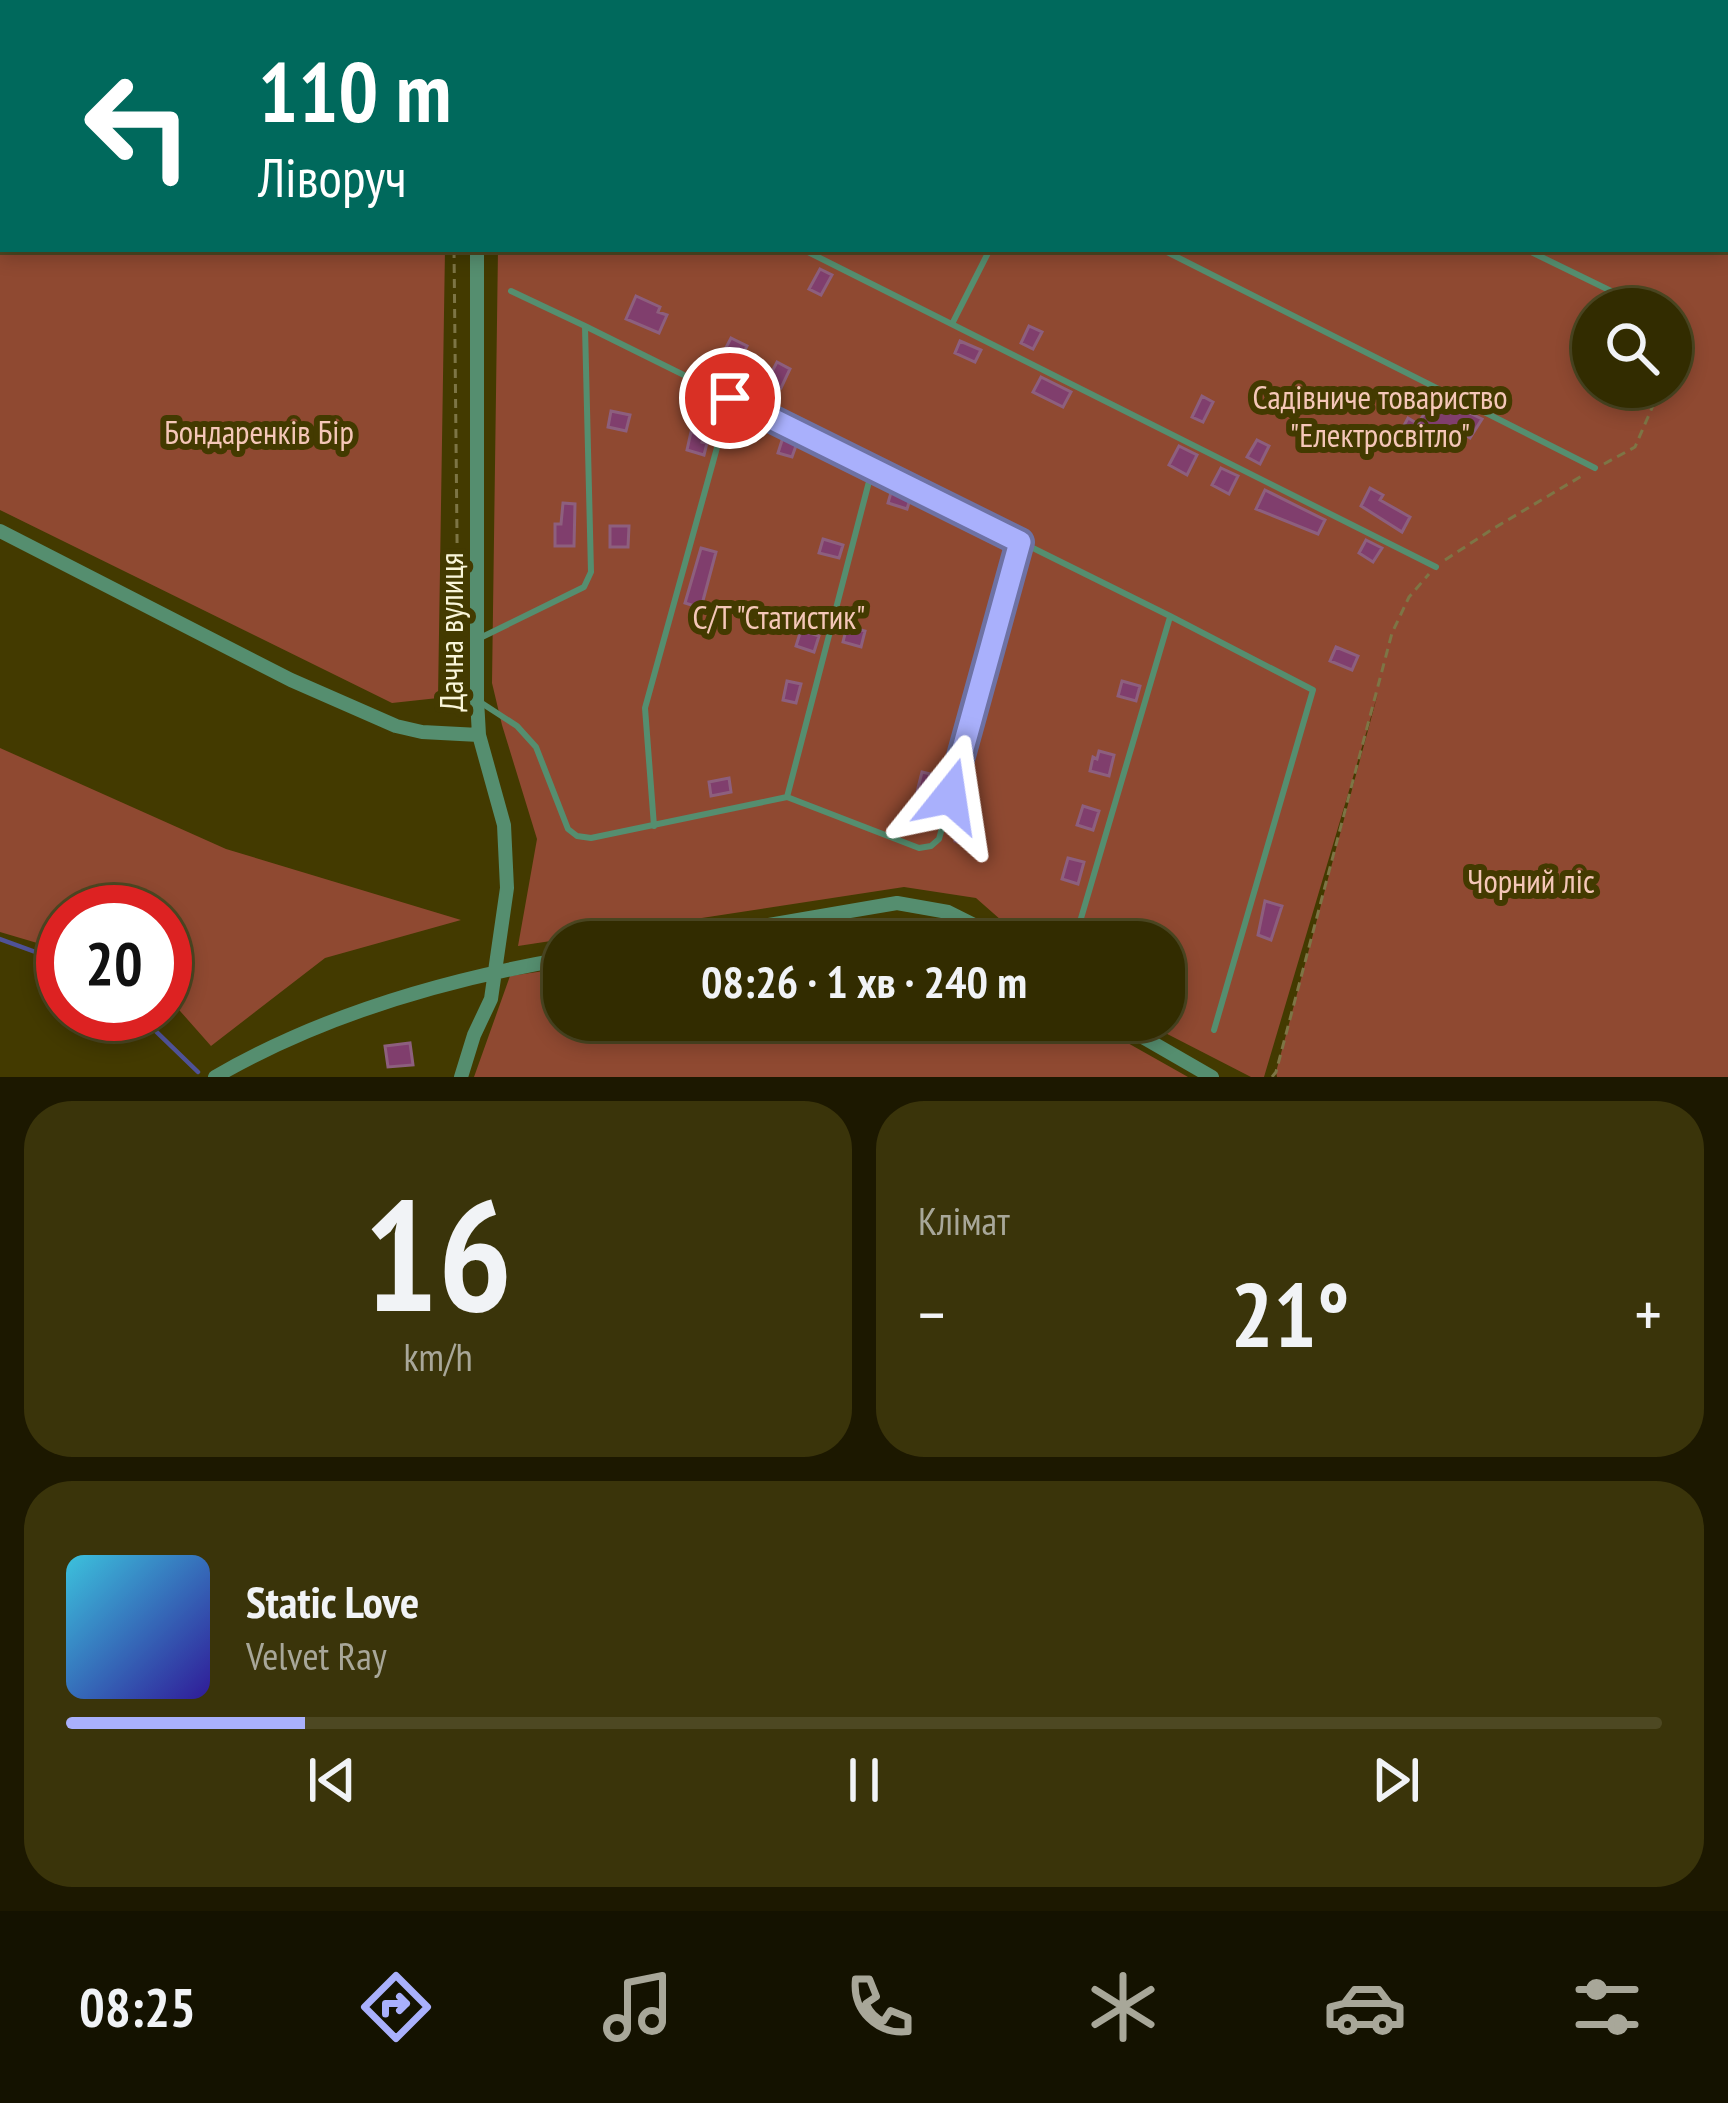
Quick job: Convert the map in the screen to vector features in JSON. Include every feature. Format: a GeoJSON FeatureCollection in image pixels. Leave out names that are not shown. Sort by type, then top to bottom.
{"type":"FeatureCollection","features":[{"type":"Feature","properties":{"kind":"street","name":"Дачна вулиця"},"geometry":{"type":"LineString","coordinates":[[461,1077],[491,999],[507,888],[504,825],[479,735],[477,700],[478,252]]}},
{"type":"Feature","properties":{"kind":"street"},"geometry":{"type":"LineString","coordinates":[[0,531],[291,680],[396,726],[479,735]]}},
{"type":"Feature","properties":{"kind":"street"},"geometry":{"type":"LineString","coordinates":[[791,921],[897,903],[948,912],[966,921]]}},
{"type":"Feature","properties":{"kind":"street"},"geometry":{"type":"LineString","coordinates":[[215,1077],[350,1013],[493,971],[543,963]]}},
{"type":"Feature","properties":{"kind":"street"},"geometry":{"type":"LineString","coordinates":[[1149,1041],[1212,1077]]}},
{"type":"Feature","properties":{"kind":"lane"},"geometry":{"type":"LineString","coordinates":[[808,252],[1436,566]]}},
{"type":"Feature","properties":{"kind":"lane"},"geometry":{"type":"LineString","coordinates":[[952,324],[988,252]]}},
{"type":"Feature","properties":{"kind":"lane"},"geometry":{"type":"LineString","coordinates":[[1167,252],[1595,468]]}},
{"type":"Feature","properties":{"kind":"lane"},"geometry":{"type":"LineString","coordinates":[[1532,252],[1605,288]]}},
{"type":"Feature","properties":{"kind":"lane"},"geometry":{"type":"LineString","coordinates":[[511,291],[1313,690],[1214,1030]]}},
{"type":"Feature","properties":{"kind":"lane"},"geometry":{"type":"LineString","coordinates":[[477,640],[584,587],[590,572],[585,326]]}},
{"type":"Feature","properties":{"kind":"lane"},"geometry":{"type":"LineString","coordinates":[[654,826],[645,708],[730,398]]}},
{"type":"Feature","properties":{"kind":"lane"},"geometry":{"type":"LineString","coordinates":[[787,797],[873,468]]}},
{"type":"Feature","properties":{"kind":"lane"},"geometry":{"type":"LineString","coordinates":[[477,700],[517,726],[536,747],[568,829],[577,836],[591,838],[787,797],[920,848],[931,846],[939,839],[1020,542]]}},
{"type":"Feature","properties":{"kind":"lane"},"geometry":{"type":"LineString","coordinates":[[1080,921],[1171,616]]}},
{"type":"Feature","properties":{"kind":"path"},"geometry":{"type":"LineString","coordinates":[[454,252],[458,631],[464,654]]}},
{"type":"Feature","properties":{"kind":"path"},"geometry":{"type":"LineString","coordinates":[[1272,1077],[1392,633],[1409,597],[1436,566],[1635,447],[1651,408]]}},
{"type":"Feature","properties":{"kind":"green space","name":"Бондаренків Бір"},"geometry":{"type":"Polygon","coordinates":[[[0,252],[445,252],[438,698],[392,703],[0,510],[0,252]]]}},
{"type":"Feature","properties":{"kind":"green space"},"geometry":{"type":"Polygon","coordinates":[[[498,252],[1728,252],[1728,1077],[1277,1077],[1378,693],[1264,1077],[1251,1077],[1181,1041],[1185,1041],[1185,921],[1002,921],[976,898],[904,887],[682,921],[543,921],[543,942],[518,946],[537,839],[492,683],[498,252]]]}},
{"type":"Feature","properties":{"kind":"green space"},"geometry":{"type":"Polygon","coordinates":[[[0,748],[226,849],[461,920],[325,958],[211,1046],[192,1025],[192,885],[36,885],[36,943],[0,932],[0,748]]]}},
{"type":"Feature","properties":{"kind":"green space"},"geometry":{"type":"Polygon","coordinates":[[[543,971],[543,1041],[1124,1041],[1188,1077],[474,1077],[510,976],[543,971]]]}},
{"type":"Feature","properties":{"kind":"building"},"geometry":{"type":"Polygon","coordinates":[[[820,269],[832,275],[821,295],[809,289],[820,269]]]}},
{"type":"Feature","properties":{"kind":"building"},"geometry":{"type":"Polygon","coordinates":[[[636,296],[667,315],[659,333],[626,319],[636,296]]]}},
{"type":"Feature","properties":{"kind":"building"},"geometry":{"type":"Polygon","coordinates":[[[1029,326],[1042,332],[1033,349],[1021,343],[1029,326]]]}},
{"type":"Feature","properties":{"kind":"building"},"geometry":{"type":"Polygon","coordinates":[[[731,338],[747,346],[749,353],[741,370],[720,359],[731,338]]]}},
{"type":"Feature","properties":{"kind":"building"},"geometry":{"type":"Polygon","coordinates":[[[960,341],[981,350],[975,362],[955,353],[960,341]]]}},
{"type":"Feature","properties":{"kind":"building"},"geometry":{"type":"Polygon","coordinates":[[[777,362],[790,369],[781,388],[767,381],[777,362]]]}},
{"type":"Feature","properties":{"kind":"building"},"geometry":{"type":"Polygon","coordinates":[[[1041,377],[1071,392],[1063,407],[1033,392],[1041,377]]]}},
{"type":"Feature","properties":{"kind":"building"},"geometry":{"type":"Polygon","coordinates":[[[1202,396],[1213,402],[1203,422],[1192,417],[1202,396]]]}},
{"type":"Feature","properties":{"kind":"building"},"geometry":{"type":"Polygon","coordinates":[[[1435,396],[1482,419],[1470,438],[1453,427],[1440,449],[1400,433],[1408,418],[1418,424],[1435,396]]]}},
{"type":"Feature","properties":{"kind":"building"},"geometry":{"type":"Polygon","coordinates":[[[611,411],[630,415],[626,431],[608,427],[611,411]]]}},
{"type":"Feature","properties":{"kind":"building"},"geometry":{"type":"Polygon","coordinates":[[[691,432],[704,436],[704,455],[687,450],[691,432]]]}},
{"type":"Feature","properties":{"kind":"building"},"geometry":{"type":"Polygon","coordinates":[[[784,434],[798,440],[792,457],[778,453],[784,434]]]}},
{"type":"Feature","properties":{"kind":"building"},"geometry":{"type":"Polygon","coordinates":[[[1257,440],[1269,446],[1260,464],[1247,457],[1257,440]]]}},
{"type":"Feature","properties":{"kind":"building"},"geometry":{"type":"Polygon","coordinates":[[[1179,446],[1197,455],[1187,475],[1169,465],[1179,446]]]}},
{"type":"Feature","properties":{"kind":"building"},"geometry":{"type":"Polygon","coordinates":[[[1221,468],[1238,476],[1229,494],[1212,485],[1221,468]]]}},
{"type":"Feature","properties":{"kind":"building"},"geometry":{"type":"Polygon","coordinates":[[[1370,488],[1383,495],[1380,500],[1410,517],[1402,532],[1361,506],[1370,488]]]}},
{"type":"Feature","properties":{"kind":"building"},"geometry":{"type":"Polygon","coordinates":[[[892,489],[911,496],[907,509],[888,503],[892,489]]]}},
{"type":"Feature","properties":{"kind":"building"},"geometry":{"type":"Polygon","coordinates":[[[1265,490],[1325,520],[1318,534],[1256,509],[1265,490]]]}},
{"type":"Feature","properties":{"kind":"building"},"geometry":{"type":"Polygon","coordinates":[[[563,503],[575,504],[574,546],[555,546],[555,524],[561,524],[563,503]]]}},
{"type":"Feature","properties":{"kind":"building"},"geometry":{"type":"Polygon","coordinates":[[[610,526],[629,526],[628,547],[610,547],[610,526]]]}},
{"type":"Feature","properties":{"kind":"building"},"geometry":{"type":"Polygon","coordinates":[[[823,539],[843,545],[839,558],[819,553],[823,539]]]}},
{"type":"Feature","properties":{"kind":"building"},"geometry":{"type":"Polygon","coordinates":[[[1366,540],[1382,548],[1373,562],[1359,553],[1366,540]]]}},
{"type":"Feature","properties":{"kind":"building"},"geometry":{"type":"Polygon","coordinates":[[[701,548],[716,552],[701,608],[685,603],[701,548]]]}},
{"type":"Feature","properties":{"kind":"building"},"geometry":{"type":"Polygon","coordinates":[[[847,626],[865,631],[861,647],[843,642],[847,626]]]}},
{"type":"Feature","properties":{"kind":"building"},"geometry":{"type":"Polygon","coordinates":[[[801,630],[819,636],[814,652],[796,646],[801,630]]]}},
{"type":"Feature","properties":{"kind":"building"},"geometry":{"type":"Polygon","coordinates":[[[1336,647],[1358,656],[1352,670],[1330,661],[1336,647]]]}},
{"type":"Feature","properties":{"kind":"building"},"geometry":{"type":"Polygon","coordinates":[[[787,681],[801,684],[796,703],[783,700],[787,681]]]}},
{"type":"Feature","properties":{"kind":"building"},"geometry":{"type":"Polygon","coordinates":[[[1122,681],[1140,686],[1136,701],[1118,696],[1122,681]]]}},
{"type":"Feature","properties":{"kind":"building"},"geometry":{"type":"Polygon","coordinates":[[[1099,751],[1114,755],[1109,776],[1090,771],[1099,751]]]}},
{"type":"Feature","properties":{"kind":"building"},"geometry":{"type":"Polygon","coordinates":[[[922,772],[943,777],[938,797],[917,792],[922,772]]]}},
{"type":"Feature","properties":{"kind":"building"},"geometry":{"type":"Polygon","coordinates":[[[729,778],[731,792],[711,796],[709,782],[729,778]]]}},
{"type":"Feature","properties":{"kind":"building"},"geometry":{"type":"Polygon","coordinates":[[[1083,806],[1099,811],[1093,830],[1077,825],[1083,806]]]}},
{"type":"Feature","properties":{"kind":"building"},"geometry":{"type":"Polygon","coordinates":[[[960,822],[980,827],[974,847],[955,841],[960,822]]]}},
{"type":"Feature","properties":{"kind":"building"},"geometry":{"type":"Polygon","coordinates":[[[1068,858],[1084,862],[1078,884],[1062,879],[1068,858]]]}},
{"type":"Feature","properties":{"kind":"building"},"geometry":{"type":"Polygon","coordinates":[[[1265,901],[1282,906],[1271,940],[1258,935],[1265,901]]]}},
{"type":"Feature","properties":{"kind":"building"},"geometry":{"type":"Polygon","coordinates":[[[410,1043],[413,1065],[388,1067],[385,1046],[410,1043]]]}},
{"type":"Feature","properties":{"kind":"waterway"},"geometry":{"type":"LineString","coordinates":[[0,939],[36,952]]}},
{"type":"Feature","properties":{"kind":"waterway"},"geometry":{"type":"LineString","coordinates":[[166,1041],[198,1072]]}},
{"type":"Feature","properties":{"kind":"route"},"geometry":{"type":"LineString","coordinates":[[730,398],[1020,542],[950,796]]}},
{"type":"Feature","properties":{"kind":"park label","name":"Садівниче товариство \"Електросвітло\""},"geometry":{"type":"Point","coordinates":[1380,416]}},
{"type":"Feature","properties":{"kind":"park label","name":"С/Т \"Статистик\""},"geometry":{"type":"Point","coordinates":[779,617]}},
{"type":"Feature","properties":{"kind":"park label","name":"Чорний ліс"},"geometry":{"type":"Point","coordinates":[1531,881]}}]}
